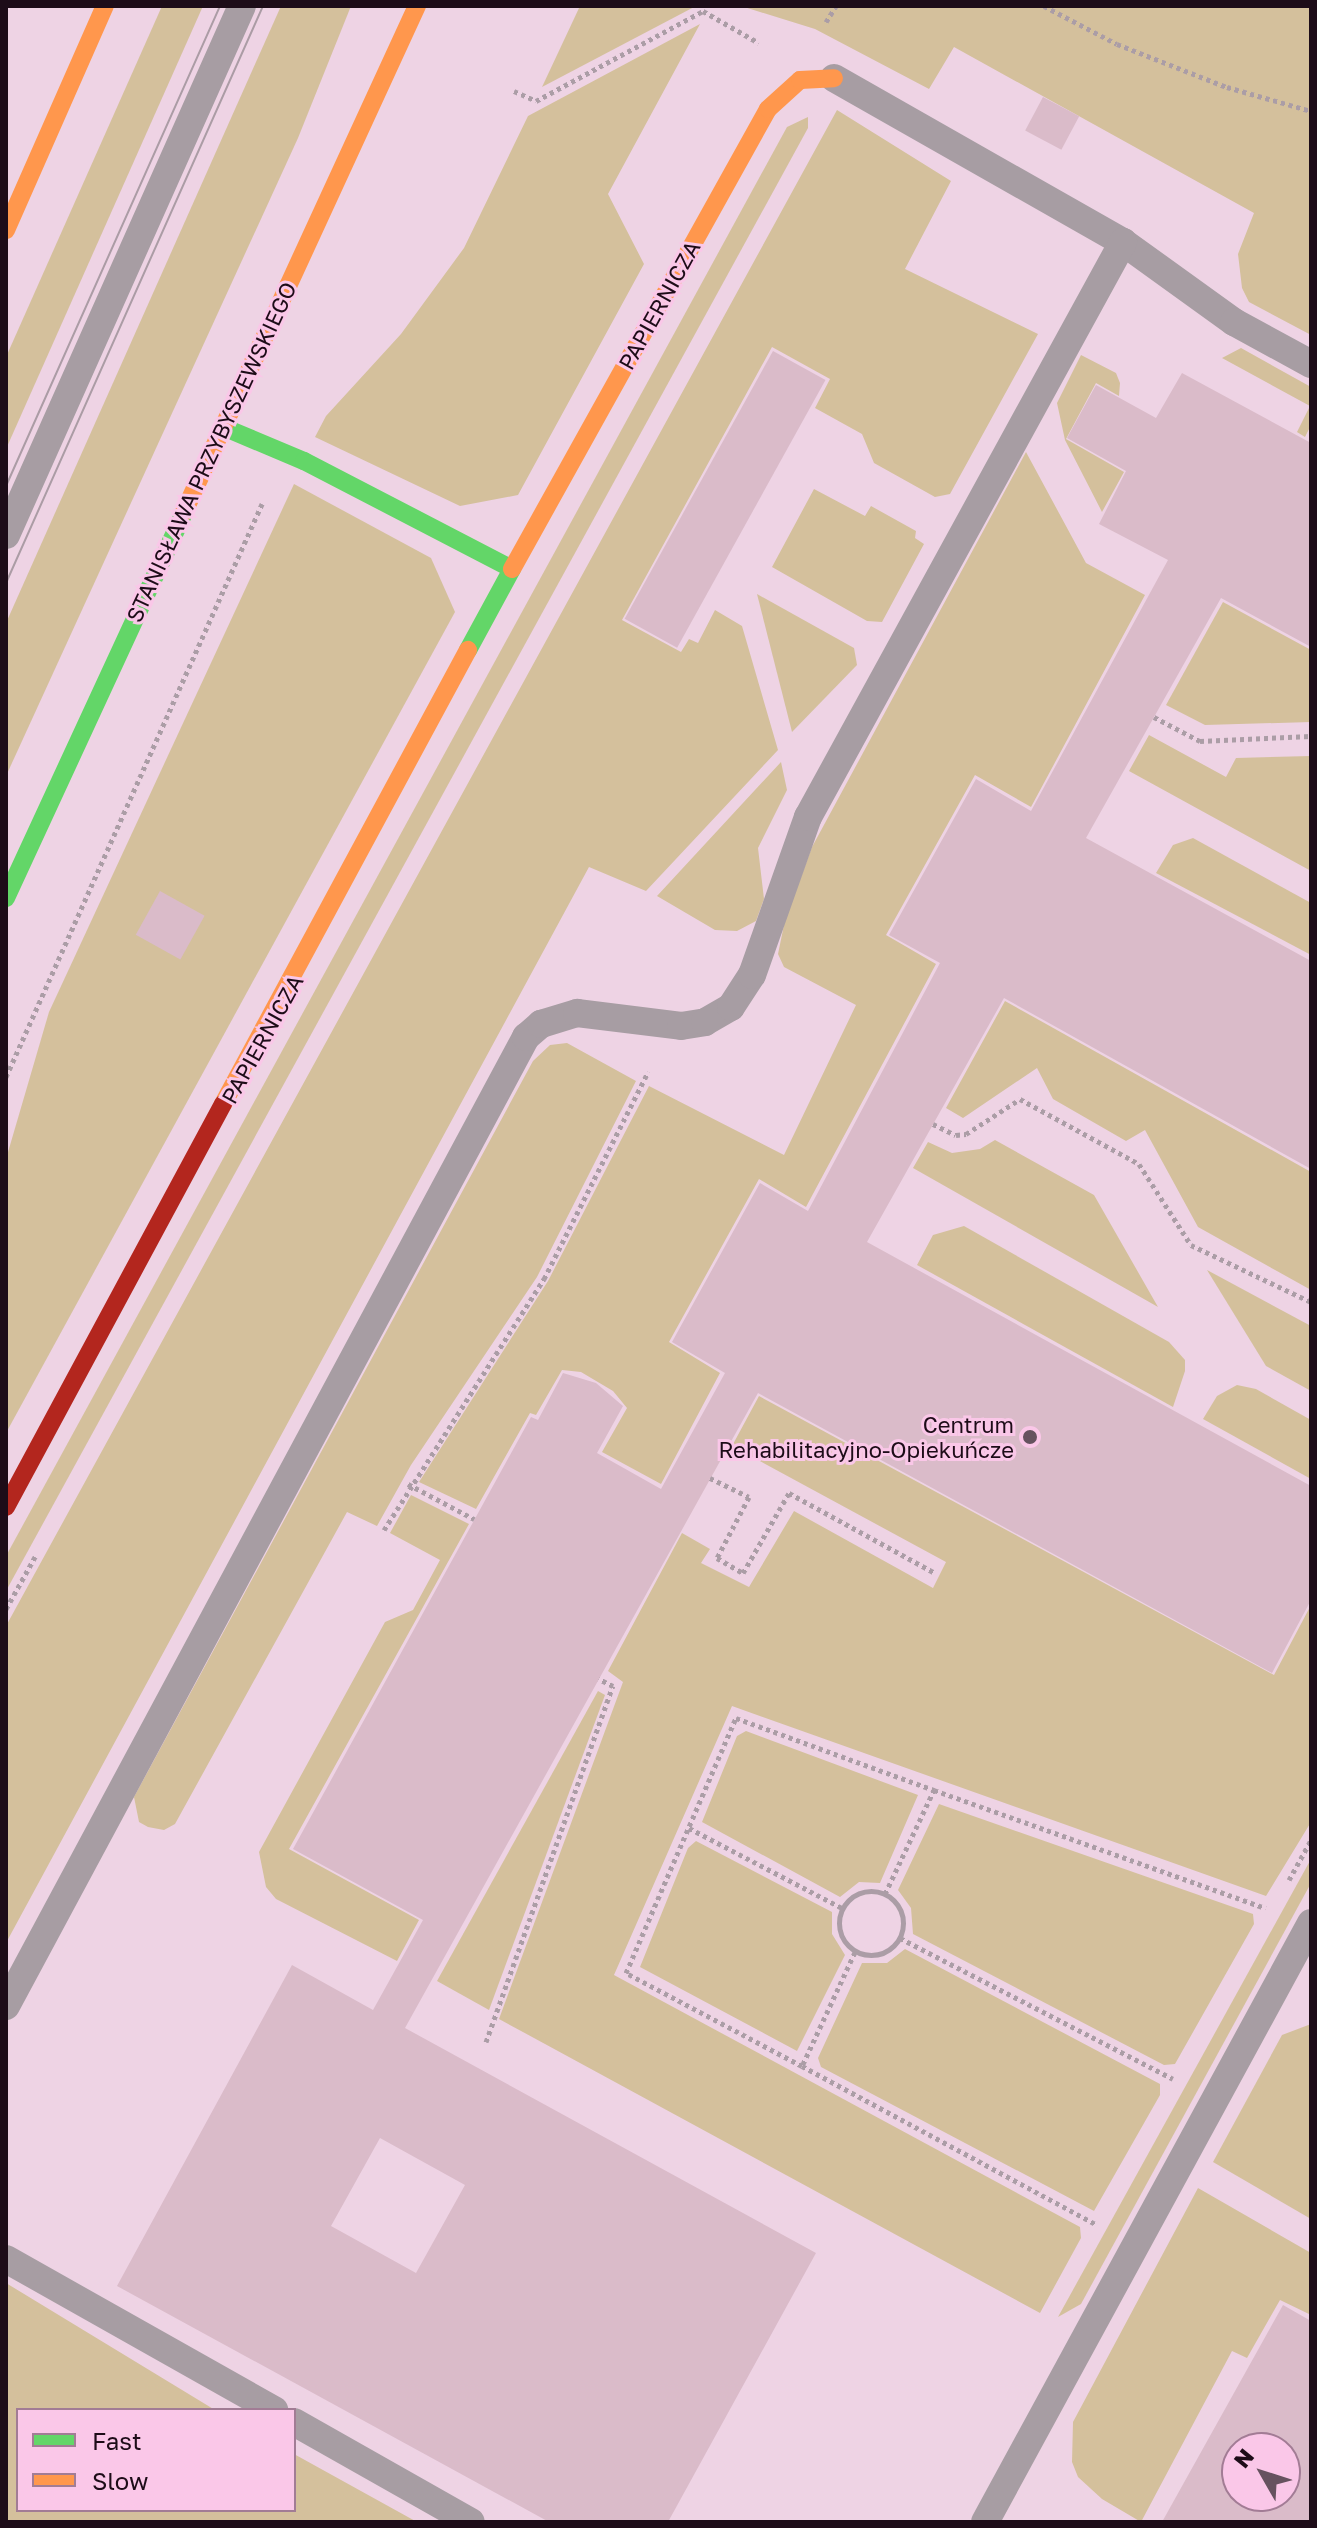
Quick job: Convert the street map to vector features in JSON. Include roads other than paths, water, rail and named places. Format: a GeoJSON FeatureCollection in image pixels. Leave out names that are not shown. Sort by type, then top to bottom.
{"type":"FeatureCollection","features":[{"type":"Feature","properties":{"kind":"street"},"geometry":{"type":"LineString","coordinates":[[6,230],[105,6]]}},
{"type":"Feature","properties":{"kind":"street","name":"STANISŁAWA PRZYBYSZEWSKIEGO"},"geometry":{"type":"LineString","coordinates":[[6,898],[417,6]]}},
{"type":"Feature","properties":{"kind":"street","name":"PAPIERNICZA"},"geometry":{"type":"LineString","coordinates":[[6,1507],[512,569],[768,109],[800,80],[826,77]]}},
{"type":"Feature","properties":{"kind":"street"},"geometry":{"type":"LineString","coordinates":[[223,427],[287,453],[512,569]]}},
{"type":"Feature","properties":{"kind":"lane"},"geometry":{"type":"LineString","coordinates":[[6,535],[242,6]]}},
{"type":"Feature","properties":{"kind":"lane"},"geometry":{"type":"LineString","coordinates":[[826,77],[1123,242],[1234,322],[1311,364]]}},
{"type":"Feature","properties":{"kind":"lane"},"geometry":{"type":"LineString","coordinates":[[6,2006],[526,1037],[541,1024],[577,1013],[671,1024],[705,1022],[731,1007],[752,975],[808,817],[1123,242]]}},
{"type":"Feature","properties":{"kind":"lane"},"geometry":{"type":"LineString","coordinates":[[985,2522],[1311,1923]]}},
{"type":"Feature","properties":{"kind":"lane"},"geometry":{"type":"LineString","coordinates":[[6,2259],[270,2408]]}},
{"type":"Feature","properties":{"kind":"lane"},"geometry":{"type":"LineString","coordinates":[[296,2423],[471,2522]]}},
{"type":"Feature","properties":{"kind":"tram line"},"geometry":{"type":"LineString","coordinates":[[6,486],[220,6]]}},
{"type":"Feature","properties":{"kind":"tram line"},"geometry":{"type":"LineString","coordinates":[[6,583],[263,6]]}},
{"type":"Feature","properties":{"kind":"place","name":"Centrum Rehabilitacyjno-Opiekuńcze"},"geometry":{"type":"Point","coordinates":[1030,1437]}}]}
